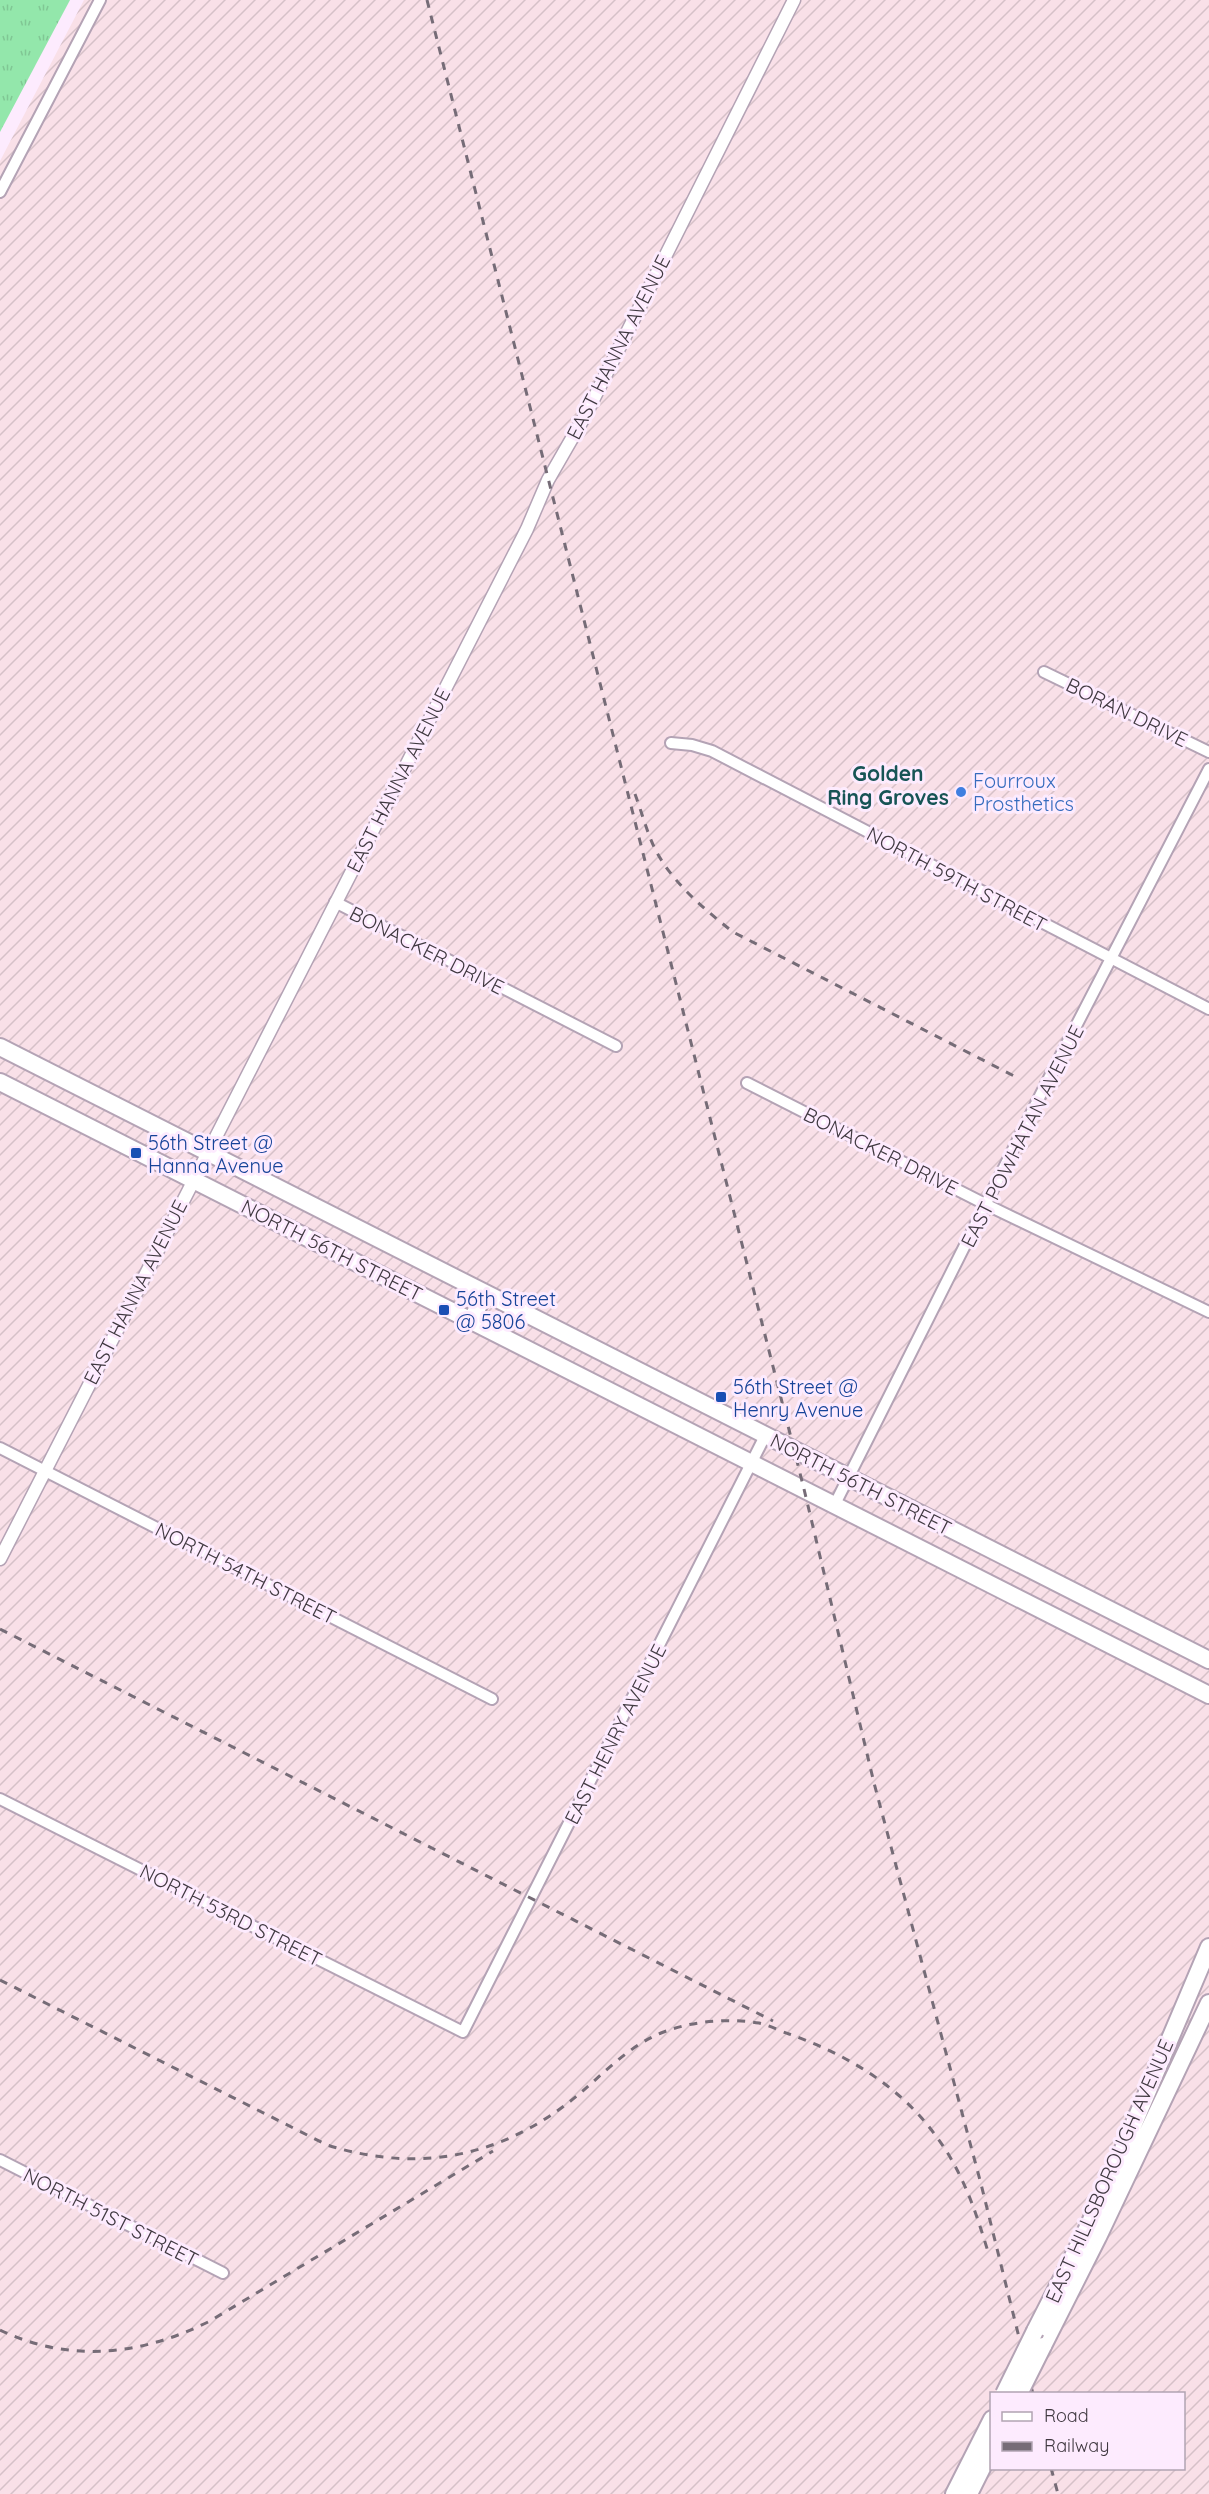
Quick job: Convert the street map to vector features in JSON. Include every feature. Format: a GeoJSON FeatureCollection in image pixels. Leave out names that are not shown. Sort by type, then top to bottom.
{"type":"FeatureCollection","features":[{"type":"Feature","properties":{"kind":"main road","name":"NORTH 56TH STREET"},"geometry":{"type":"LineString","coordinates":[[0,1047],[1209,1660]]}},
{"type":"Feature","properties":{"kind":"main road","name":"NORTH 56TH STREET"},"geometry":{"type":"LineString","coordinates":[[0,1082],[1209,1695]]}},
{"type":"Feature","properties":{"kind":"main road"},"geometry":{"type":"LineString","coordinates":[[471,1321],[485,1293]]}},
{"type":"Feature","properties":{"kind":"main road","name":"EAST HILLSBOROUGH AVENUE"},"geometry":{"type":"LineString","coordinates":[[1020,2392],[1039,2338],[1118,2161],[1209,1947]]}},
{"type":"Feature","properties":{"kind":"main road","name":"EAST HILLSBOROUGH AVENUE"},"geometry":{"type":"LineString","coordinates":[[1005,2392],[1098,2237],[1209,2003]]}},
{"type":"Feature","properties":{"kind":"main road"},"geometry":{"type":"LineString","coordinates":[[954,2494],[990,2423]]}},
{"type":"Feature","properties":{"kind":"main road"},"geometry":{"type":"LineString","coordinates":[[969,2494],[990,2452]]}},
{"type":"Feature","properties":{"kind":"street"},"geometry":{"type":"LineString","coordinates":[[0,192],[100,0]]}},
{"type":"Feature","properties":{"kind":"street","name":"EAST HANNA AVENUE"},"geometry":{"type":"LineString","coordinates":[[0,1559],[794,0]]}},
{"type":"Feature","properties":{"kind":"street","name":"BORAN DRIVE"},"geometry":{"type":"LineString","coordinates":[[1044,672],[1209,752]]}},
{"type":"Feature","properties":{"kind":"street","name":"NORTH 59TH STREET"},"geometry":{"type":"LineString","coordinates":[[671,743],[692,745],[712,751],[1209,1009]]}},
{"type":"Feature","properties":{"kind":"street","name":"EAST POWHATAN AVENUE"},"geometry":{"type":"LineString","coordinates":[[835,1504],[1046,1084],[1209,769]]}},
{"type":"Feature","properties":{"kind":"street","name":"BONACKER DRIVE"},"geometry":{"type":"LineString","coordinates":[[335,902],[616,1046]]}},
{"type":"Feature","properties":{"kind":"street","name":"BONACKER DRIVE"},"geometry":{"type":"LineString","coordinates":[[747,1083],[987,1205],[1209,1312]]}},
{"type":"Feature","properties":{"kind":"street","name":"EAST HENRY AVENUE"},"geometry":{"type":"LineString","coordinates":[[463,2032],[765,1436]]}},
{"type":"Feature","properties":{"kind":"street","name":"NORTH 54TH STREET"},"geometry":{"type":"LineString","coordinates":[[0,1448],[492,1699]]}},
{"type":"Feature","properties":{"kind":"street","name":"NORTH 53RD STREET"},"geometry":{"type":"LineString","coordinates":[[0,1799],[463,2032]]}},
{"type":"Feature","properties":{"kind":"street","name":"NORTH 51ST STREET"},"geometry":{"type":"LineString","coordinates":[[0,2160],[223,2273]]}},
{"type":"Feature","properties":{"kind":"shaded area"},"geometry":{"type":"Polygon","coordinates":[[[84,0],[1209,0],[1209,2494],[0,2494],[0,161],[84,0]]]}},
{"type":"Feature","properties":{"kind":"green space"},"geometry":{"type":"Polygon","coordinates":[[[0,0],[70,0],[0,132],[0,0]]]}},
{"type":"Feature","properties":{"kind":"railway"},"geometry":{"type":"LineString","coordinates":[[427,0],[804,1489],[874,1783],[981,2184],[1033,2392]]}},
{"type":"Feature","properties":{"kind":"railway"},"geometry":{"type":"LineString","coordinates":[[635,794],[650,837],[663,863],[690,895],[733,932],[1014,1076]]}},
{"type":"Feature","properties":{"kind":"railway"},"geometry":{"type":"LineString","coordinates":[[0,1629],[773,2021]]}},
{"type":"Feature","properties":{"kind":"railway"},"geometry":{"type":"LineString","coordinates":[[0,1980],[327,2145],[361,2154],[395,2158],[428,2158],[459,2154],[490,2146],[520,2133],[578,2095],[638,2045],[661,2033],[709,2022],[734,2021],[763,2024],[831,2051],[851,2062],[889,2087],[922,2118],[936,2136],[961,2178],[974,2208],[989,2255]]}},
{"type":"Feature","properties":{"kind":"railway"},"geometry":{"type":"LineString","coordinates":[[0,2330],[53,2348],[80,2351],[132,2348],[184,2333],[210,2321],[493,2151]]}},
{"type":"Feature","properties":{"kind":"railway"},"geometry":{"type":"LineString","coordinates":[[1052,2470],[1058,2494]]}},
{"type":"Feature","properties":{"kind":"place","name":"Fourroux Prosthetics"},"geometry":{"type":"Point","coordinates":[961,792]}},
{"type":"Feature","properties":{"kind":"place","name":"56th Street @ Hanna Avenue"},"geometry":{"type":"Point","coordinates":[136,1153]}},
{"type":"Feature","properties":{"kind":"place","name":"56th Street @ 5806"},"geometry":{"type":"Point","coordinates":[444,1310]}},
{"type":"Feature","properties":{"kind":"place","name":"56th Street @ Henry Avenue"},"geometry":{"type":"Point","coordinates":[721,1397]}},
{"type":"Feature","properties":{"kind":"district","name":"Golden Ring Groves"},"geometry":{"type":"Point","coordinates":[888,785]}}]}
